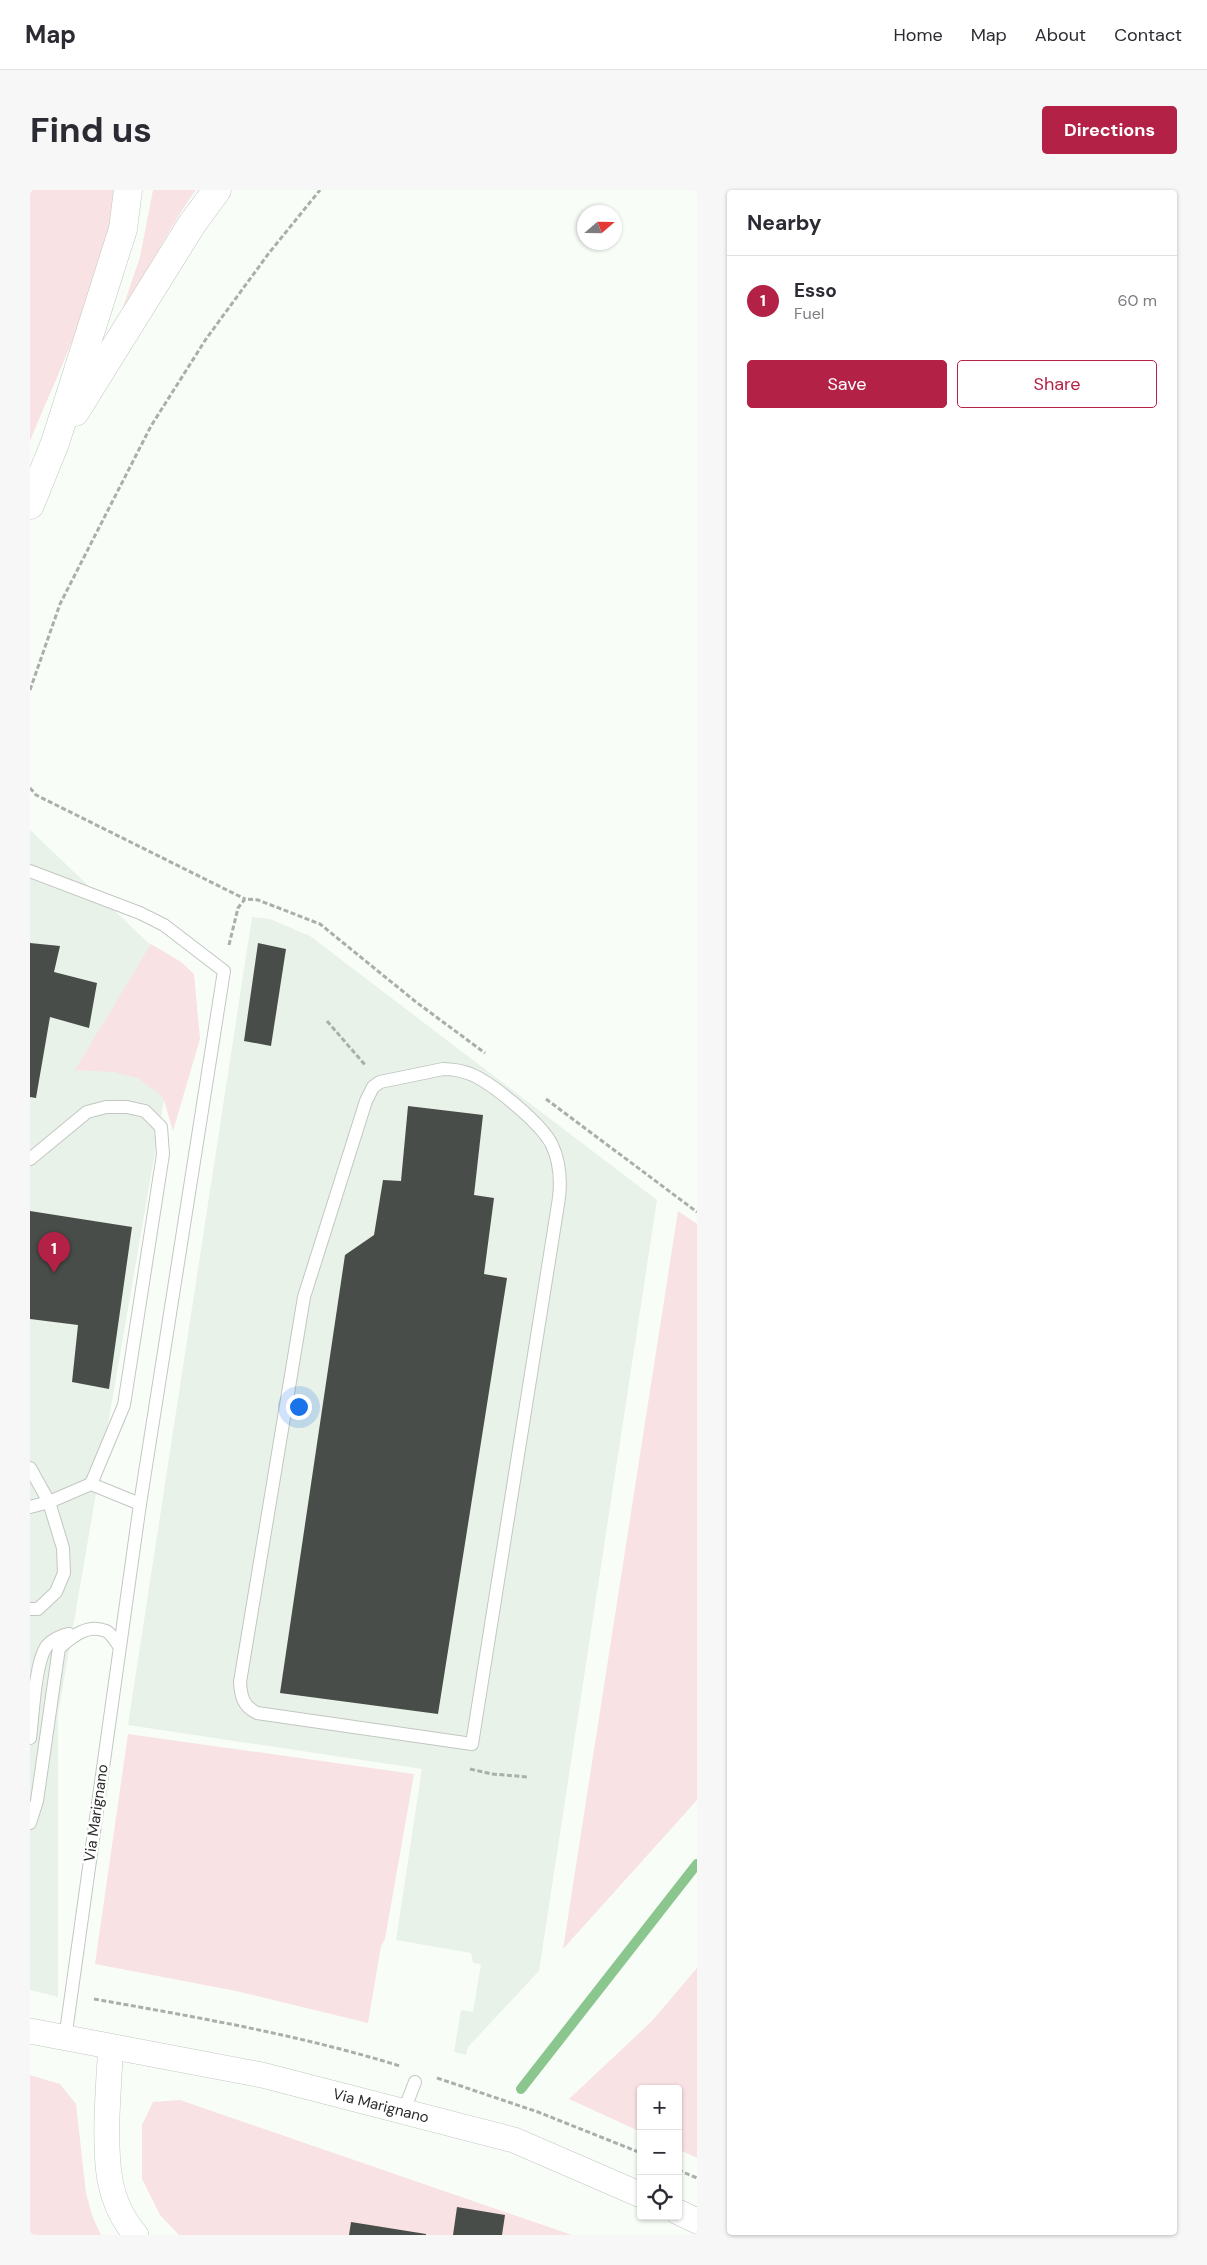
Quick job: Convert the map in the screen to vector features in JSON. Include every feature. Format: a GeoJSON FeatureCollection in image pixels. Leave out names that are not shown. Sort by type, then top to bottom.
{"type":"FeatureCollection","features":[{"type":"Feature","properties":{"kind":"highway"},"geometry":{"type":"LineString","coordinates":[[30,505],[55,443],[123,228],[128,190]]}},
{"type":"Feature","properties":{"kind":"highway"},"geometry":{"type":"LineString","coordinates":[[55,443],[192,224],[217,190]]}},
{"type":"Feature","properties":{"kind":"street","name":"Via Marignano"},"geometry":{"type":"LineString","coordinates":[[30,2031],[262,2075],[403,2113],[514,2140],[637,2193]]}},
{"type":"Feature","properties":{"kind":"street"},"geometry":{"type":"LineString","coordinates":[[111,2047],[106,2154],[109,2180],[115,2201],[126,2223],[136,2235]]}},
{"type":"Feature","properties":{"kind":"street"},"geometry":{"type":"LineString","coordinates":[[682,2214],[697,2221]]}},
{"type":"Feature","properties":{"kind":"lane"},"geometry":{"type":"LineString","coordinates":[[30,871],[140,913],[164,925],[224,970]]}},
{"type":"Feature","properties":{"kind":"lane","name":"Via Marignano"},"geometry":{"type":"LineString","coordinates":[[65,2039],[140,1504],[224,970]]}},
{"type":"Feature","properties":{"kind":"lane"},"geometry":{"type":"LineString","coordinates":[[433,1069],[451,1069],[472,1075],[487,1084],[537,1124],[553,1147],[559,1171],[557,1207],[472,1744],[268,1716],[247,1708],[241,1697],[242,1672],[304,1297],[366,1101],[373,1087],[380,1082],[433,1069]]}},
{"type":"Feature","properties":{"kind":"lane"},"geometry":{"type":"LineString","coordinates":[[30,1159],[87,1112],[106,1107],[127,1107],[145,1111],[160,1127],[164,1154],[124,1405],[91,1484],[49,1502],[30,1507]]}},
{"type":"Feature","properties":{"kind":"lane"},"geometry":{"type":"LineString","coordinates":[[30,1468],[49,1502],[62,1548],[64,1573],[56,1592],[38,1609],[30,1609]]}},
{"type":"Feature","properties":{"kind":"lane"},"geometry":{"type":"LineString","coordinates":[[91,1484],[140,1504]]}},
{"type":"Feature","properties":{"kind":"lane"},"geometry":{"type":"LineString","coordinates":[[30,1738],[40,1662],[47,1645],[62,1635],[90,1629],[106,1631],[120,1646]]}},
{"type":"Feature","properties":{"kind":"lane"},"geometry":{"type":"LineString","coordinates":[[30,1823],[38,1802],[59,1648],[77,1632]]}},
{"type":"Feature","properties":{"kind":"lane"},"geometry":{"type":"LineString","coordinates":[[403,2113],[415,2082]]}},
{"type":"Feature","properties":{"kind":"path"},"geometry":{"type":"LineString","coordinates":[[30,690],[60,604],[151,426],[206,339],[269,253],[320,190]]}},
{"type":"Feature","properties":{"kind":"path"},"geometry":{"type":"LineString","coordinates":[[30,788],[36,795],[245,900],[258,900],[320,924],[416,1002],[486,1054]]}},
{"type":"Feature","properties":{"kind":"path"},"geometry":{"type":"LineString","coordinates":[[224,970],[236,915],[240,903],[245,900]]}},
{"type":"Feature","properties":{"kind":"path"},"geometry":{"type":"LineString","coordinates":[[327,1021],[380,1082]]}},
{"type":"Feature","properties":{"kind":"path"},"geometry":{"type":"LineString","coordinates":[[541,1095],[697,1212]]}},
{"type":"Feature","properties":{"kind":"path"},"geometry":{"type":"LineString","coordinates":[[71,1995],[244,2027],[390,2063]]}},
{"type":"Feature","properties":{"kind":"path"},"geometry":{"type":"LineString","coordinates":[[445,2080],[553,2117],[637,2152]]}},
{"type":"Feature","properties":{"kind":"path"},"geometry":{"type":"LineString","coordinates":[[682,2172],[697,2178]]}},
{"type":"Feature","properties":{"kind":"shaded area"},"geometry":{"type":"Polygon","coordinates":[[[30,190],[116,190],[111,221],[93,286],[69,350],[30,441],[30,190]]]}},
{"type":"Feature","properties":{"kind":"shaded area"},"geometry":{"type":"Polygon","coordinates":[[[153,190],[196,190],[121,313],[140,257],[153,190]]]}},
{"type":"Feature","properties":{"kind":"shaded area"},"geometry":{"type":"Polygon","coordinates":[[[30,830],[185,978],[58,1714],[58,1997],[30,1990],[30,830]]]}},
{"type":"Feature","properties":{"kind":"shaded area"},"geometry":{"type":"Polygon","coordinates":[[[252,917],[270,919],[310,936],[657,1200],[539,1971],[468,2047],[466,2055],[454,2052],[461,2010],[473,2012],[481,1964],[473,1963],[471,1953],[396,1940],[422,1769],[128,1725],[252,917]]]}},
{"type":"Feature","properties":{"kind":"shaded area"},"geometry":{"type":"Polygon","coordinates":[[[151,944],[181,962],[194,974],[200,1039],[173,1131],[163,1097],[138,1078],[113,1072],[75,1070],[151,944]]]}},
{"type":"Feature","properties":{"kind":"shaded area"},"geometry":{"type":"Polygon","coordinates":[[[678,1211],[697,1224],[697,1800],[563,1949],[678,1211]]]}},
{"type":"Feature","properties":{"kind":"shaded area"},"geometry":{"type":"Polygon","coordinates":[[[128,1734],[414,1774],[368,2023],[236,1991],[95,1964],[128,1734]]]}},
{"type":"Feature","properties":{"kind":"shaded area"},"geometry":{"type":"Polygon","coordinates":[[[697,1968],[697,2158],[682,2151],[682,2085],[637,2085],[637,2130],[569,2099],[652,2021],[697,1968]]]}},
{"type":"Feature","properties":{"kind":"shaded area"},"geometry":{"type":"Polygon","coordinates":[[[30,2075],[60,2084],[76,2104],[86,2193],[93,2218],[101,2235],[30,2235],[30,2075]]]}},
{"type":"Feature","properties":{"kind":"shaded area"},"geometry":{"type":"Polygon","coordinates":[[[180,2100],[572,2235],[179,2235],[160,2215],[142,2179],[142,2125],[153,2102],[180,2100]]]}},
{"type":"Feature","properties":{"kind":"building"},"geometry":{"type":"Polygon","coordinates":[[[30,943],[60,946],[54,972],[97,983],[89,1028],[50,1017],[36,1098],[30,1097],[30,943]]]}},
{"type":"Feature","properties":{"kind":"building"},"geometry":{"type":"Polygon","coordinates":[[[258,943],[286,949],[271,1046],[244,1041],[258,943]]]}},
{"type":"Feature","properties":{"kind":"building"},"geometry":{"type":"Polygon","coordinates":[[[408,1106],[483,1115],[474,1195],[494,1198],[484,1274],[507,1278],[438,1714],[280,1693],[345,1255],[374,1235],[383,1180],[401,1181],[408,1106]]]}},
{"type":"Feature","properties":{"kind":"building"},"geometry":{"type":"Polygon","coordinates":[[[30,1211],[132,1227],[109,1389],[72,1382],[78,1325],[30,1319],[30,1211]]]}},
{"type":"Feature","properties":{"kind":"building"},"geometry":{"type":"Polygon","coordinates":[[[457,2207],[505,2215],[502,2235],[453,2235],[457,2207]]]}},
{"type":"Feature","properties":{"kind":"building"},"geometry":{"type":"Polygon","coordinates":[[[351,2222],[426,2234],[426,2235],[349,2235],[351,2222]]]}},
{"type":"Feature","properties":{"kind":"waterway"},"geometry":{"type":"LineString","coordinates":[[521,2089],[697,1864]]}},
{"type":"Feature","properties":{"kind":"place","name":"Esso"},"geometry":{"type":"Point","coordinates":[54,1273]}}]}
